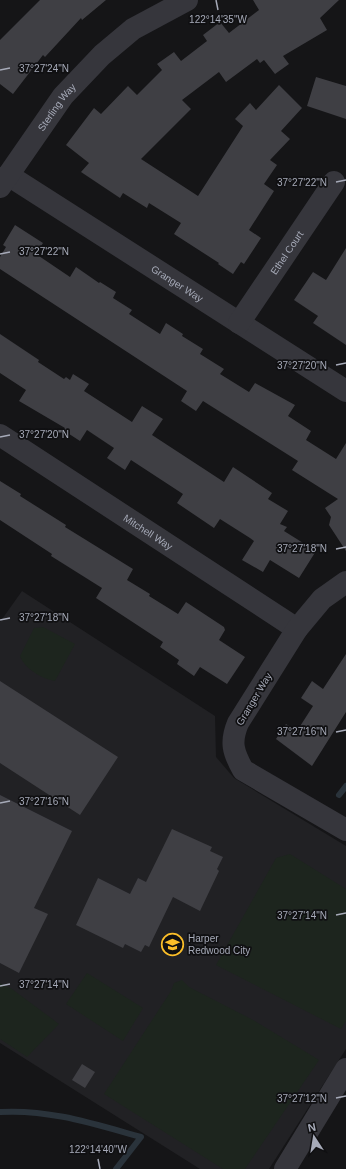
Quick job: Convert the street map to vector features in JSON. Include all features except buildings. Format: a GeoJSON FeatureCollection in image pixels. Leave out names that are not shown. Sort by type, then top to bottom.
{"type":"FeatureCollection","features":[{"type":"Feature","properties":{"kind":"street","name":"Sterling Way"},"geometry":{"type":"LineString","coordinates":[[4,181],[63,96],[102,55],[133,29],[187,0]]}},
{"type":"Feature","properties":{"kind":"street","name":"Granger Way"},"geometry":{"type":"LineString","coordinates":[[4,181],[239,323],[346,391]]}},
{"type":"Feature","properties":{"kind":"street","name":"Ethel Court"},"geometry":{"type":"LineString","coordinates":[[239,323],[334,182]]}},
{"type":"Feature","properties":{"kind":"street","name":"Mitchell Way"},"geometry":{"type":"LineString","coordinates":[[0,435],[297,629]]}},
{"type":"Feature","properties":{"kind":"street","name":"Granger Way"},"geometry":{"type":"LineString","coordinates":[[346,582],[322,599],[297,629],[238,723],[233,738],[234,753],[243,770],[346,830]]}},
{"type":"Feature","properties":{"kind":"street"},"geometry":{"type":"LineString","coordinates":[[285,1169],[346,1069]]}},
{"type":"Feature","properties":{"kind":"shaded area","name":"Harper Redwood City"},"geometry":{"type":"Polygon","coordinates":[[[22,591],[215,716],[216,757],[234,778],[346,846],[346,1049],[269,1169],[200,1169],[0,1043],[0,622],[22,591]]]}},
{"type":"Feature","properties":{"kind":"shaded area"},"geometry":{"type":"Polygon","coordinates":[[[43,627],[75,644],[55,681],[45,678],[29,669],[20,656],[34,628],[43,627]]]}},
{"type":"Feature","properties":{"kind":"shaded area"},"geometry":{"type":"Polygon","coordinates":[[[290,854],[346,889],[346,1021],[341,1029],[216,965],[276,858],[290,854]]]}},
{"type":"Feature","properties":{"kind":"shaded area"},"geometry":{"type":"Polygon","coordinates":[[[87,973],[143,1008],[123,1041],[66,1004],[87,973]]]}},
{"type":"Feature","properties":{"kind":"shaded area"},"geometry":{"type":"Polygon","coordinates":[[[182,980],[189,987],[253,1020],[319,1060],[245,1169],[223,1169],[104,1094],[171,991],[174,983],[182,980]]]}},
{"type":"Feature","properties":{"kind":"shaded area"},"geometry":{"type":"Polygon","coordinates":[[[0,983],[12,989],[59,1024],[27,1057],[0,1039],[0,983]]]}},
{"type":"Feature","properties":{"kind":"waterway"},"geometry":{"type":"LineString","coordinates":[[339,795],[346,786]]}},
{"type":"Feature","properties":{"kind":"waterway"},"geometry":{"type":"LineString","coordinates":[[0,1112],[36,1113],[71,1118],[141,1137],[116,1169]]}},
{"type":"Feature","properties":{"kind":"place","name":"Harper Redwood City"},"geometry":{"type":"Point","coordinates":[173,944]}}]}
